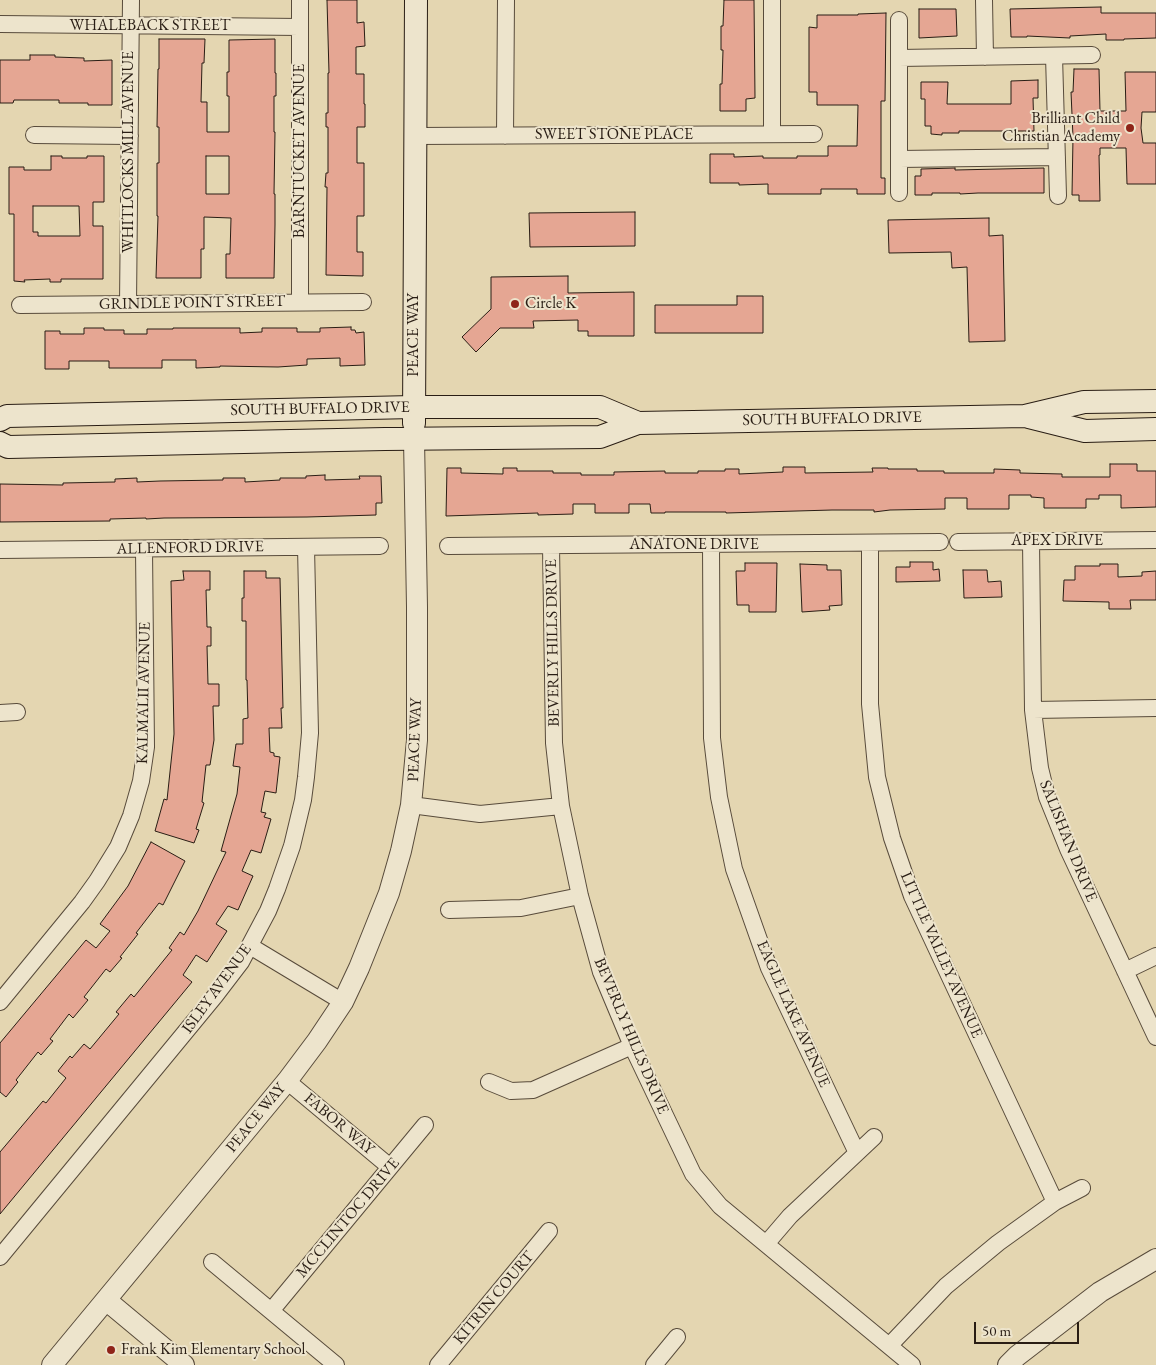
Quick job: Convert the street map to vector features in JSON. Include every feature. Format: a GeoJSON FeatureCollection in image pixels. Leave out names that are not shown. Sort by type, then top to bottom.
{"type":"FeatureCollection","features":[{"type":"Feature","properties":{"kind":"main road","name":"PEACE WAY"},"geometry":{"type":"LineString","coordinates":[[414,439],[416,0]]}},
{"type":"Feature","properties":{"kind":"main road","name":"SOUTH BUFFALO DRIVE"},"geometry":{"type":"LineString","coordinates":[[0,443],[8,447],[600,437],[638,423],[1025,416],[1084,402],[1156,400]]}},
{"type":"Feature","properties":{"kind":"main road","name":"SOUTH BUFFALO DRIVE"},"geometry":{"type":"LineString","coordinates":[[0,420],[7,416],[414,407],[600,407],[638,423]]}},
{"type":"Feature","properties":{"kind":"main road","name":"SOUTH BUFFALO DRIVE"},"geometry":{"type":"LineString","coordinates":[[1025,416],[1085,431],[1156,429]]}},
{"type":"Feature","properties":{"kind":"street","name":"WHITLOCKS MILL AVENUE"},"geometry":{"type":"LineString","coordinates":[[128,304],[131,0]]}},
{"type":"Feature","properties":{"kind":"street","name":"BARNTUCKET AVENUE"},"geometry":{"type":"LineString","coordinates":[[300,0],[300,302]]}},
{"type":"Feature","properties":{"kind":"street"},"geometry":{"type":"LineString","coordinates":[[505,136],[506,0]]}},
{"type":"Feature","properties":{"kind":"street"},"geometry":{"type":"LineString","coordinates":[[772,0],[772,134]]}},
{"type":"Feature","properties":{"kind":"street"},"geometry":{"type":"LineString","coordinates":[[984,0],[985,57]]}},
{"type":"Feature","properties":{"kind":"street"},"geometry":{"type":"LineString","coordinates":[[899,20],[899,193]]}},
{"type":"Feature","properties":{"kind":"street","name":"WHALEBACK STREET"},"geometry":{"type":"LineString","coordinates":[[0,24],[300,27]]}},
{"type":"Feature","properties":{"kind":"street"},"geometry":{"type":"LineString","coordinates":[[899,58],[1092,55]]}},
{"type":"Feature","properties":{"kind":"street"},"geometry":{"type":"LineString","coordinates":[[1054,56],[1058,196]]}},
{"type":"Feature","properties":{"kind":"street","name":"SWEET STONE PLACE"},"geometry":{"type":"LineString","coordinates":[[415,136],[814,134]]}},
{"type":"Feature","properties":{"kind":"street"},"geometry":{"type":"LineString","coordinates":[[34,135],[130,136]]}},
{"type":"Feature","properties":{"kind":"street"},"geometry":{"type":"LineString","coordinates":[[899,159],[1057,157]]}},
{"type":"Feature","properties":{"kind":"street","name":"GRINDLE POINT STREET"},"geometry":{"type":"LineString","coordinates":[[20,305],[363,302]]}},
{"type":"Feature","properties":{"kind":"street","name":"PEACE WAY"},"geometry":{"type":"LineString","coordinates":[[52,1365],[287,1081],[317,1041],[343,1002],[359,968],[389,893],[411,805],[417,740],[414,439]]}},
{"type":"Feature","properties":{"kind":"street","name":"APEX DRIVE"},"geometry":{"type":"LineString","coordinates":[[958,542],[1156,540]]}},
{"type":"Feature","properties":{"kind":"street","name":"SALISHAN DRIVE"},"geometry":{"type":"LineString","coordinates":[[1031,541],[1033,710],[1040,768],[1048,797],[1068,849],[1156,1037]]}},
{"type":"Feature","properties":{"kind":"street","name":"ANATONE DRIVE"},"geometry":{"type":"LineString","coordinates":[[448,546],[940,542]]}},
{"type":"Feature","properties":{"kind":"street","name":"LITTLE VALLEY AVENUE"},"geometry":{"type":"LineString","coordinates":[[870,544],[870,704],[877,777],[892,838],[912,896],[1056,1202]]}},
{"type":"Feature","properties":{"kind":"street","name":"EAGLE LAKE AVENUE"},"geometry":{"type":"LineString","coordinates":[[711,545],[712,738],[719,797],[734,869],[769,968],[857,1153]]}},
{"type":"Feature","properties":{"kind":"street","name":"ALLENFORD DRIVE"},"geometry":{"type":"LineString","coordinates":[[0,550],[380,546]]}},
{"type":"Feature","properties":{"kind":"street","name":"BEVERLY HILLS DRIVE"},"geometry":{"type":"LineString","coordinates":[[551,546],[554,743],[561,806],[580,896],[601,972],[632,1046],[693,1174],[720,1206],[912,1365]]}},
{"type":"Feature","properties":{"kind":"street","name":"ISLEY AVENUE"},"geometry":{"type":"LineString","coordinates":[[0,1257],[215,996],[240,962],[268,912],[290,853],[300,816],[306,777],[310,733],[306,547]]}},
{"type":"Feature","properties":{"kind":"street","name":"KALMALII AVENUE"},"geometry":{"type":"LineString","coordinates":[[0,1002],[97,881],[118,847],[132,816],[141,781],[146,747],[144,549]]}},
{"type":"Feature","properties":{"kind":"street"},"geometry":{"type":"LineString","coordinates":[[1033,710],[1156,708]]}},
{"type":"Feature","properties":{"kind":"street"},"geometry":{"type":"LineString","coordinates":[[0,713],[17,712]]}},
{"type":"Feature","properties":{"kind":"street"},"geometry":{"type":"LineString","coordinates":[[411,805],[480,814],[561,806]]}},
{"type":"Feature","properties":{"kind":"street"},"geometry":{"type":"LineString","coordinates":[[449,910],[521,908],[580,896]]}},
{"type":"Feature","properties":{"kind":"street"},"geometry":{"type":"LineString","coordinates":[[250,946],[343,1002]]}},
{"type":"Feature","properties":{"kind":"street"},"geometry":{"type":"LineString","coordinates":[[1125,971],[1156,956]]}},
{"type":"Feature","properties":{"kind":"street"},"geometry":{"type":"LineString","coordinates":[[489,1082],[511,1091],[533,1090],[632,1046]]}},
{"type":"Feature","properties":{"kind":"street","name":"FABOR WAY"},"geometry":{"type":"LineString","coordinates":[[287,1081],[390,1167]]}},
{"type":"Feature","properties":{"kind":"street","name":"MCCLINTOC DRIVE"},"geometry":{"type":"LineString","coordinates":[[270,1311],[425,1126]]}},
{"type":"Feature","properties":{"kind":"street"},"geometry":{"type":"LineString","coordinates":[[766,1244],[790,1216],[874,1137]]}},
{"type":"Feature","properties":{"kind":"street"},"geometry":{"type":"LineString","coordinates":[[889,1346],[946,1286],[998,1243],[1056,1202],[1082,1188]]}},
{"type":"Feature","properties":{"kind":"street","name":"KITRIN COURT"},"geometry":{"type":"LineString","coordinates":[[438,1365],[549,1231]]}},
{"type":"Feature","properties":{"kind":"street"},"geometry":{"type":"LineString","coordinates":[[1008,1365],[1100,1292],[1156,1259]]}},
{"type":"Feature","properties":{"kind":"street"},"geometry":{"type":"LineString","coordinates":[[212,1262],[336,1365]]}},
{"type":"Feature","properties":{"kind":"street"},"geometry":{"type":"LineString","coordinates":[[106,1300],[184,1365]]}},
{"type":"Feature","properties":{"kind":"street"},"geometry":{"type":"LineString","coordinates":[[654,1365],[677,1337]]}},
{"type":"Feature","properties":{"kind":"building"},"geometry":{"type":"Polygon","coordinates":[[[327,0],[357,0],[357,23],[364,22],[365,46],[356,47],[356,74],[364,74],[365,104],[365,127],[357,127],[357,163],[364,163],[364,216],[357,216],[357,252],[363,252],[363,276],[326,275],[327,187],[325,187],[326,173],[328,173],[328,127],[326,127],[326,113],[328,113],[329,73],[327,0]]]}},
{"type":"Feature","properties":{"kind":"building"},"geometry":{"type":"Polygon","coordinates":[[[724,0],[754,0],[755,98],[746,99],[746,111],[720,111],[723,50],[721,50],[721,26],[723,26],[724,0]]]}},
{"type":"Feature","properties":{"kind":"building"},"geometry":{"type":"Polygon","coordinates":[[[1101,7],[1101,13],[1156,13],[1156,38],[1106,40],[1106,34],[1070,36],[1070,38],[1011,37],[1010,9],[1101,7]]]}},
{"type":"Feature","properties":{"kind":"building"},"geometry":{"type":"Polygon","coordinates":[[[919,9],[956,9],[957,36],[919,38],[919,9]]]}},
{"type":"Feature","properties":{"kind":"building"},"geometry":{"type":"Polygon","coordinates":[[[886,13],[885,101],[881,101],[881,178],[885,178],[885,194],[857,194],[857,189],[821,189],[821,194],[768,194],[768,184],[710,183],[710,154],[734,154],[734,157],[797,158],[797,156],[828,156],[828,146],[857,146],[858,105],[817,105],[817,92],[809,92],[809,27],[817,28],[817,15],[886,13]]]}},
{"type":"Feature","properties":{"kind":"building"},"geometry":{"type":"Polygon","coordinates":[[[159,39],[205,39],[201,102],[207,102],[207,132],[229,132],[227,72],[229,72],[229,40],[275,39],[274,278],[226,278],[226,254],[230,254],[231,218],[204,217],[204,249],[201,249],[201,278],[156,278],[159,39]],[[206,156],[206,194],[229,194],[229,156],[206,156]]]}},
{"type":"Feature","properties":{"kind":"building"},"geometry":{"type":"Polygon","coordinates":[[[30,55],[84,58],[84,61],[112,60],[112,105],[59,103],[59,100],[14,100],[13,103],[0,103],[0,60],[30,60],[30,55]]]}},
{"type":"Feature","properties":{"kind":"building"},"geometry":{"type":"Polygon","coordinates":[[[1074,69],[1099,69],[1100,111],[1126,111],[1125,72],[1156,72],[1156,112],[1142,112],[1141,128],[1143,143],[1156,143],[1156,184],[1127,184],[1126,148],[1100,148],[1100,201],[1079,201],[1079,195],[1072,195],[1073,137],[1071,92],[1073,92],[1074,69]]]}},
{"type":"Feature","properties":{"kind":"building"},"geometry":{"type":"Polygon","coordinates":[[[1038,80],[1038,98],[1033,98],[1034,131],[959,131],[959,133],[942,133],[942,135],[931,134],[931,126],[925,126],[925,99],[921,99],[921,82],[948,82],[947,104],[1011,104],[1011,81],[1038,80]]]}},
{"type":"Feature","properties":{"kind":"building"},"geometry":{"type":"Polygon","coordinates":[[[51,156],[87,158],[87,156],[104,156],[104,202],[93,202],[93,226],[103,226],[103,279],[61,279],[61,282],[50,282],[50,279],[24,280],[25,282],[14,281],[14,214],[9,214],[9,167],[24,167],[24,170],[51,170],[51,156]],[[33,206],[33,232],[38,232],[38,236],[80,236],[79,206],[33,206]]]}},
{"type":"Feature","properties":{"kind":"building"},"geometry":{"type":"Polygon","coordinates":[[[955,168],[955,170],[1044,168],[1044,193],[932,193],[932,195],[915,195],[915,176],[921,176],[921,169],[955,168]]]}},
{"type":"Feature","properties":{"kind":"building"},"geometry":{"type":"Polygon","coordinates":[[[635,212],[635,246],[530,247],[529,213],[635,212]]]}},
{"type":"Feature","properties":{"kind":"building"},"geometry":{"type":"Polygon","coordinates":[[[989,218],[989,236],[1003,235],[1005,341],[969,342],[967,267],[952,268],[951,252],[889,253],[888,220],[989,218]]]}},
{"type":"Feature","properties":{"kind":"building"},"geometry":{"type":"Polygon","coordinates":[[[568,276],[568,293],[634,292],[634,336],[588,336],[588,331],[578,331],[578,320],[533,321],[534,328],[500,328],[476,352],[462,337],[491,309],[491,277],[568,276]]]}},
{"type":"Feature","properties":{"kind":"building"},"geometry":{"type":"Polygon","coordinates":[[[737,296],[763,296],[763,333],[655,333],[655,305],[737,305],[737,296]]]}},
{"type":"Feature","properties":{"kind":"building"},"geometry":{"type":"Polygon","coordinates":[[[351,327],[351,330],[355,330],[356,333],[364,332],[365,365],[340,366],[340,358],[307,359],[307,365],[196,368],[196,360],[162,360],[162,368],[109,368],[109,361],[69,361],[69,369],[45,369],[45,331],[60,331],[60,334],[84,334],[84,328],[104,328],[104,330],[124,330],[124,334],[147,334],[147,329],[240,328],[240,333],[262,332],[262,328],[297,328],[297,332],[320,332],[320,328],[351,327]]]}},
{"type":"Feature","properties":{"kind":"building"},"geometry":{"type":"Polygon","coordinates":[[[1110,464],[1137,464],[1137,471],[1156,471],[1156,507],[1121,508],[1121,495],[1099,495],[1099,499],[1086,499],[1086,508],[1044,508],[1044,498],[1031,497],[1031,495],[1009,495],[1009,509],[967,509],[967,498],[945,498],[945,509],[874,512],[874,510],[832,510],[651,513],[650,504],[629,504],[629,513],[595,513],[595,504],[573,504],[573,514],[538,515],[538,513],[446,516],[447,468],[461,468],[461,473],[503,474],[503,468],[517,468],[517,471],[553,471],[553,473],[581,473],[581,475],[614,475],[614,472],[665,471],[665,473],[698,473],[698,471],[725,471],[725,469],[739,469],[739,474],[783,472],[783,467],[805,467],[805,473],[873,472],[872,468],[888,468],[944,471],[944,473],[994,473],[994,469],[1020,470],[1020,473],[1062,474],[1062,477],[1110,477],[1110,464]]]}},
{"type":"Feature","properties":{"kind":"building"},"geometry":{"type":"Polygon","coordinates":[[[325,475],[325,480],[360,479],[359,476],[381,476],[382,503],[376,503],[376,515],[0,522],[0,484],[63,485],[63,483],[115,482],[115,479],[137,478],[137,482],[245,478],[245,482],[325,475]]]}},
{"type":"Feature","properties":{"kind":"building"},"geometry":{"type":"Polygon","coordinates":[[[910,562],[933,562],[933,570],[939,569],[940,581],[896,582],[896,567],[910,567],[910,562]]]}},
{"type":"Feature","properties":{"kind":"building"},"geometry":{"type":"Polygon","coordinates":[[[745,563],[777,563],[776,612],[749,612],[749,605],[737,605],[736,571],[745,571],[745,563]]]}},
{"type":"Feature","properties":{"kind":"building"},"geometry":{"type":"Polygon","coordinates":[[[800,564],[827,565],[827,570],[841,570],[842,605],[829,606],[830,610],[802,612],[800,564]]]}},
{"type":"Feature","properties":{"kind":"building"},"geometry":{"type":"Polygon","coordinates":[[[1100,564],[1118,564],[1118,577],[1142,576],[1142,572],[1156,571],[1156,600],[1130,600],[1131,609],[1109,609],[1109,602],[1063,601],[1064,580],[1075,580],[1075,566],[1100,566],[1100,564]]]}},
{"type":"Feature","properties":{"kind":"building"},"geometry":{"type":"Polygon","coordinates":[[[963,570],[987,570],[988,582],[1001,581],[1002,597],[964,598],[963,570]]]}},
{"type":"Feature","properties":{"kind":"building"},"geometry":{"type":"Polygon","coordinates":[[[183,571],[210,571],[210,590],[206,590],[207,627],[211,627],[211,646],[207,646],[208,684],[219,684],[219,706],[213,706],[214,740],[210,765],[206,765],[202,802],[204,803],[196,829],[199,830],[194,843],[155,831],[164,799],[167,800],[174,734],[171,581],[184,580],[183,571]]]}},
{"type":"Feature","properties":{"kind":"building"},"geometry":{"type":"Polygon","coordinates":[[[244,571],[266,571],[266,578],[280,578],[282,728],[269,728],[270,752],[274,753],[274,756],[280,757],[276,793],[265,791],[263,801],[261,812],[266,813],[264,817],[271,819],[261,853],[251,850],[242,871],[253,876],[238,910],[228,906],[216,924],[227,931],[207,962],[196,955],[183,975],[192,982],[0,1214],[0,1152],[43,1101],[46,1103],[66,1078],[58,1071],[70,1056],[72,1058],[84,1044],[90,1049],[119,1014],[116,1012],[131,994],[134,997],[172,950],[169,948],[180,932],[184,935],[198,911],[226,852],[221,851],[237,794],[240,767],[233,766],[236,744],[243,744],[243,719],[248,718],[246,621],[242,621],[244,571]]]}},
{"type":"Feature","properties":{"kind":"building"},"geometry":{"type":"Polygon","coordinates":[[[151,842],[185,861],[163,905],[159,903],[136,933],[138,934],[120,957],[122,958],[110,972],[106,969],[84,997],[88,1000],[73,1018],[69,1014],[50,1039],[53,1041],[41,1055],[38,1052],[16,1080],[18,1082],[6,1097],[0,1092],[0,1043],[86,940],[96,948],[110,931],[100,924],[128,886],[151,842]]]}},
{"type":"Feature","properties":{"kind":"place","name":"Brilliant Child Christian Academy"},"geometry":{"type":"Point","coordinates":[1130,128]}},
{"type":"Feature","properties":{"kind":"place","name":"Circle K"},"geometry":{"type":"Point","coordinates":[515,304]}},
{"type":"Feature","properties":{"kind":"place","name":"Frank Kim Elementary School"},"geometry":{"type":"Point","coordinates":[111,1350]}}]}
